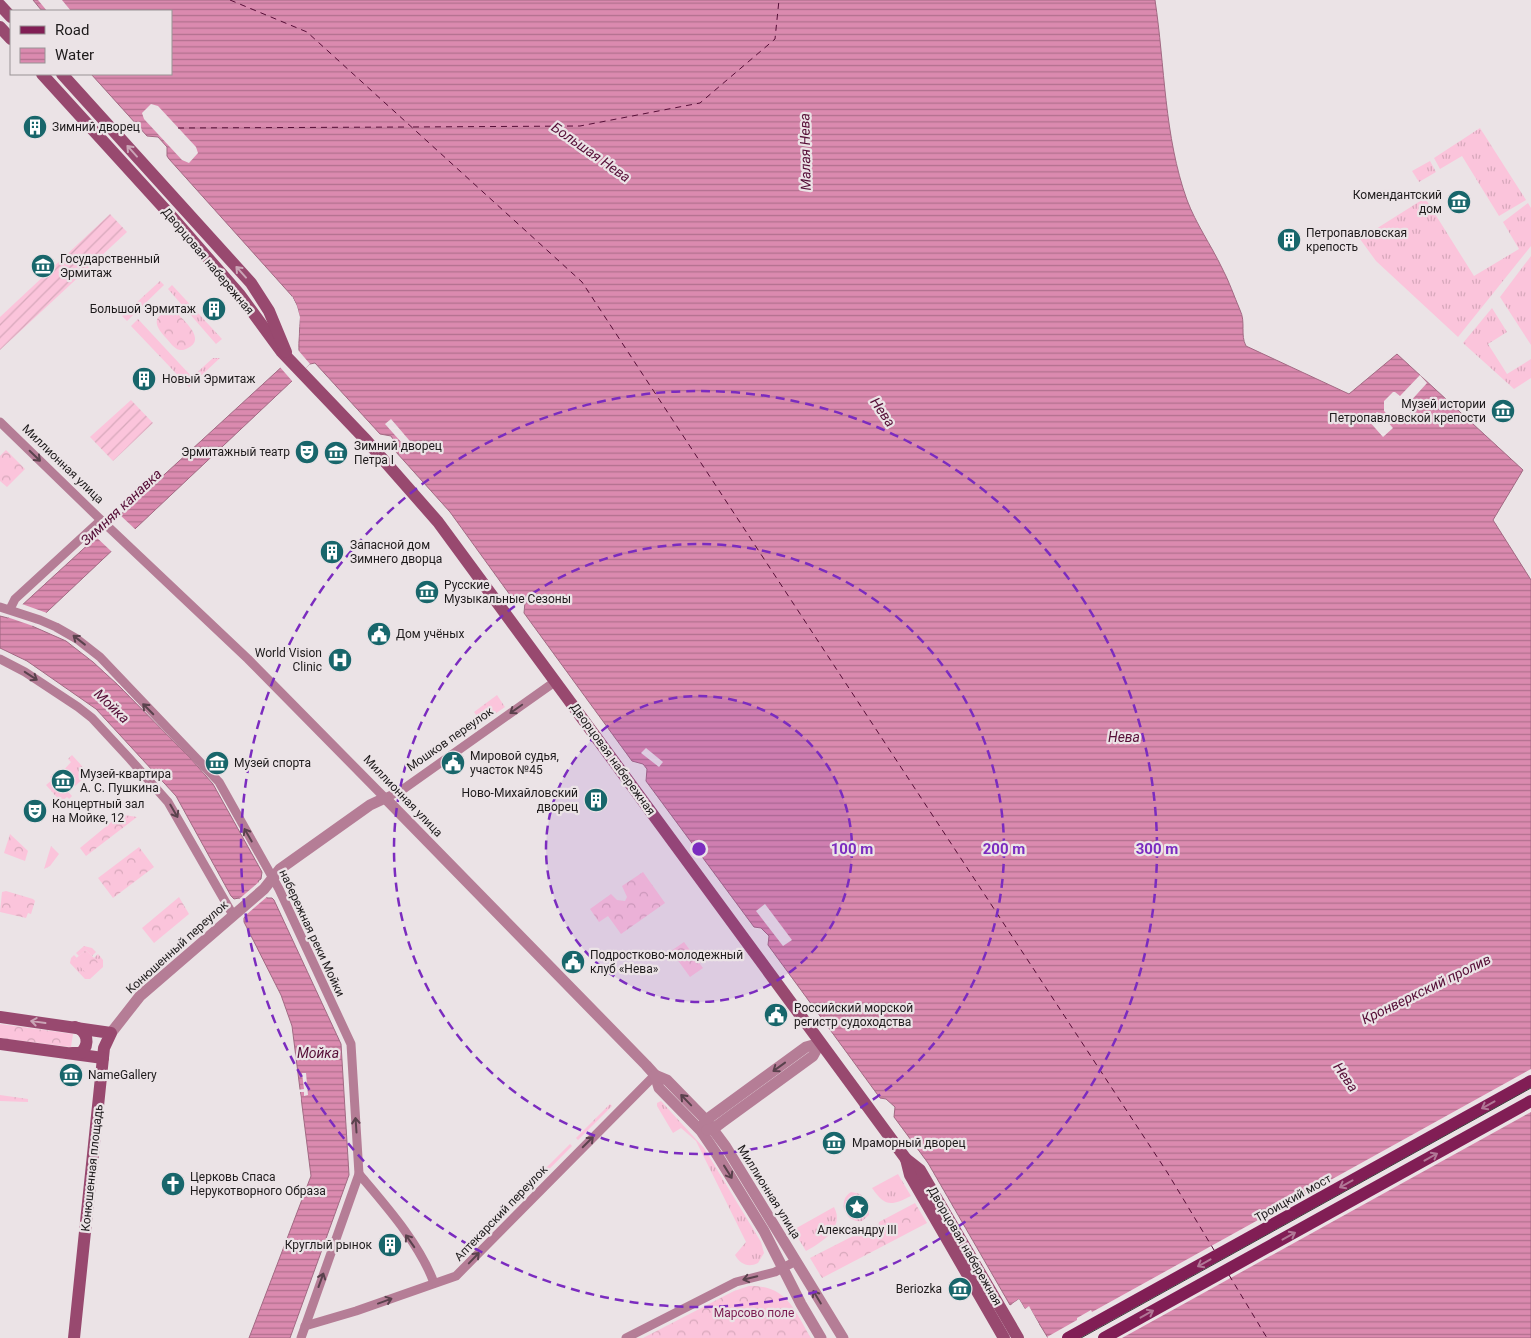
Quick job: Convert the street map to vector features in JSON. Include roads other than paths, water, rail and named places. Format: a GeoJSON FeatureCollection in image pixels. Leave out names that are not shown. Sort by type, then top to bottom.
{"type":"FeatureCollection","features":[{"type":"Feature","properties":{"kind":"main road"},"geometry":{"type":"LineString","coordinates":[[0,5],[10,17]]}},
{"type":"Feature","properties":{"kind":"main road"},"geometry":{"type":"LineString","coordinates":[[0,27],[10,39]]}},
{"type":"Feature","properties":{"kind":"main road","name":"Дворцовая набережная"},"geometry":{"type":"LineString","coordinates":[[43,75],[228,281],[280,351],[366,440],[438,522],[906,1159],[920,1170],[1018,1338]]}},
{"type":"Feature","properties":{"kind":"main road","name":"Дворцовая набережная"},"geometry":{"type":"LineString","coordinates":[[63,75],[251,283],[270,311],[285,347],[287,357]]}},
{"type":"Feature","properties":{"kind":"main road"},"geometry":{"type":"LineString","coordinates":[[0,1017],[111,1033]]}},
{"type":"Feature","properties":{"kind":"main road"},"geometry":{"type":"LineString","coordinates":[[72,1053],[81,1053],[87,1045],[84,1032],[76,1027]]}},
{"type":"Feature","properties":{"kind":"main road","name":"Конюшенная площадь"},"geometry":{"type":"LineString","coordinates":[[74,1338],[104,1048],[111,1033]]}},
{"type":"Feature","properties":{"kind":"main road"},"geometry":{"type":"LineString","coordinates":[[0,1044],[103,1058]]}},
{"type":"Feature","properties":{"kind":"main road","name":"Троицкий мост"},"geometry":{"type":"LineString","coordinates":[[1068,1338],[1531,1081]]}},
{"type":"Feature","properties":{"kind":"main road"},"geometry":{"type":"LineString","coordinates":[[1104,1338],[1531,1101]]}},
{"type":"Feature","properties":{"kind":"main road","name":"Дворцовая набережная"},"geometry":{"type":"LineString","coordinates":[[906,1159],[910,1175],[999,1336]]}},
{"type":"Feature","properties":{"kind":"street","name":"Миллионная улица"},"geometry":{"type":"LineString","coordinates":[[0,422],[248,659],[386,798],[655,1076],[659,1088],[701,1132],[764,1231],[821,1338]]}},
{"type":"Feature","properties":{"kind":"street"},"geometry":{"type":"LineString","coordinates":[[0,607],[12,610],[15,599],[104,523]]}},
{"type":"Feature","properties":{"kind":"street","name":"набережная реки Мойки"},"geometry":{"type":"LineString","coordinates":[[12,610],[71,634],[100,658],[219,782],[273,877],[351,1044],[359,1174],[301,1338]]}},
{"type":"Feature","properties":{"kind":"street"},"geometry":{"type":"LineString","coordinates":[[0,659],[25,672],[78,707],[92,718],[129,758],[168,802],[232,915]]}},
{"type":"Feature","properties":{"kind":"street","name":"Мошков переулок"},"geometry":{"type":"LineString","coordinates":[[264,889],[280,869],[370,805],[402,790],[556,681]]}},
{"type":"Feature","properties":{"kind":"street","name":"Конюшенный переулок"},"geometry":{"type":"LineString","coordinates":[[130,1006],[264,889]]}},
{"type":"Feature","properties":{"kind":"street","name":"Конюшенная площадь"},"geometry":{"type":"LineString","coordinates":[[111,1033],[130,1006]]}},
{"type":"Feature","properties":{"kind":"street"},"geometry":{"type":"LineString","coordinates":[[701,1132],[806,1047],[820,1043]]}},
{"type":"Feature","properties":{"kind":"street","name":"Миллионная улица"},"geometry":{"type":"LineString","coordinates":[[655,1076],[667,1080],[709,1125],[726,1147],[843,1338]]}},
{"type":"Feature","properties":{"kind":"street","name":"Аптекарский переулок"},"geometry":{"type":"LineString","coordinates":[[305,1326],[356,1312],[456,1276],[655,1076]]}},
{"type":"Feature","properties":{"kind":"street"},"geometry":{"type":"LineString","coordinates":[[359,1174],[386,1206],[423,1259],[434,1283]]}},
{"type":"Feature","properties":{"kind":"street"},"geometry":{"type":"LineString","coordinates":[[626,1338],[736,1282],[783,1268],[796,1262]]}},
{"type":"Feature","properties":{"kind":"water","name":"Нева"},"geometry":{"type":"Polygon","coordinates":[[[33,0],[1155,0],[1169,126],[1179,176],[1191,209],[1225,273],[1242,315],[1243,337],[1246,346],[1349,394],[1397,354],[1523,470],[1493,520],[1531,580],[1531,1338],[1048,1338],[1029,1307],[1025,1309],[1019,1299],[1010,1305],[928,1163],[894,1117],[895,1107],[886,1099],[880,1098],[768,945],[769,936],[761,928],[754,927],[646,781],[647,769],[643,764],[632,761],[524,613],[525,602],[521,597],[510,595],[450,512],[396,452],[396,444],[391,436],[380,434],[315,363],[310,364],[32,626],[66,641],[93,662],[191,759],[213,784],[262,872],[261,879],[258,881],[267,898],[274,900],[341,1044],[349,1175],[290,1338],[249,1338],[311,1176],[292,1026],[281,995],[244,922],[247,914],[239,898],[234,899],[231,896],[176,796],[96,709],[27,661],[0,648],[0,616],[8,618],[299,351],[299,316],[292,296],[169,159],[167,147],[158,137],[147,136],[92,75],[172,75],[172,10],[41,10],[33,0]]]}},
{"type":"Feature","properties":{"kind":"tram line"},"geometry":{"type":"LineString","coordinates":[[1081,1338],[1531,1088]]}},
{"type":"Feature","properties":{"kind":"place","name":"Зимний дворец"},"geometry":{"type":"Point","coordinates":[35,127]}},
{"type":"Feature","properties":{"kind":"place","name":"Комендантский дом"},"geometry":{"type":"Point","coordinates":[1459,202]}},
{"type":"Feature","properties":{"kind":"place","name":"Петропавловская крепость"},"geometry":{"type":"Point","coordinates":[1289,240]}},
{"type":"Feature","properties":{"kind":"place","name":"Государственный Эрмитаж"},"geometry":{"type":"Point","coordinates":[43,266]}},
{"type":"Feature","properties":{"kind":"place","name":"Большой Эрмитаж"},"geometry":{"type":"Point","coordinates":[214,309]}},
{"type":"Feature","properties":{"kind":"place","name":"Новый Эрмитаж"},"geometry":{"type":"Point","coordinates":[144,379]}},
{"type":"Feature","properties":{"kind":"place","name":"Музей истории Петропавловской крепости"},"geometry":{"type":"Point","coordinates":[1503,411]}},
{"type":"Feature","properties":{"kind":"place","name":"Эрмитажный театр"},"geometry":{"type":"Point","coordinates":[307,452]}},
{"type":"Feature","properties":{"kind":"place","name":"Зимний дворец Петра I"},"geometry":{"type":"Point","coordinates":[336,453]}},
{"type":"Feature","properties":{"kind":"place","name":"Запасной дом Зимнего дворца"},"geometry":{"type":"Point","coordinates":[332,552]}},
{"type":"Feature","properties":{"kind":"place","name":"Русские Музыкальные Сезоны"},"geometry":{"type":"Point","coordinates":[427,592]}},
{"type":"Feature","properties":{"kind":"place","name":"Дом учёных"},"geometry":{"type":"Point","coordinates":[379,634]}},
{"type":"Feature","properties":{"kind":"place","name":"World Vision Clinic"},"geometry":{"type":"Point","coordinates":[340,660]}},
{"type":"Feature","properties":{"kind":"place","name":"Музей спорта"},"geometry":{"type":"Point","coordinates":[217,763]}},
{"type":"Feature","properties":{"kind":"place","name":"Мировой судья, участок №45"},"geometry":{"type":"Point","coordinates":[453,763]}},
{"type":"Feature","properties":{"kind":"place","name":"Музей-квартира А. С. Пушкина"},"geometry":{"type":"Point","coordinates":[63,781]}},
{"type":"Feature","properties":{"kind":"place","name":"Ново-Михайловский дворец"},"geometry":{"type":"Point","coordinates":[596,800]}},
{"type":"Feature","properties":{"kind":"place","name":"Концертный зал на Мойке, 12"},"geometry":{"type":"Point","coordinates":[35,811]}},
{"type":"Feature","properties":{"kind":"place","name":"Подростково-молодежный клуб «Нева»"},"geometry":{"type":"Point","coordinates":[573,962]}},
{"type":"Feature","properties":{"kind":"place","name":"Российский морской регистр судоходства"},"geometry":{"type":"Point","coordinates":[776,1015]}},
{"type":"Feature","properties":{"kind":"place","name":"NameGallery"},"geometry":{"type":"Point","coordinates":[71,1075]}},
{"type":"Feature","properties":{"kind":"place","name":"Мраморный дворец"},"geometry":{"type":"Point","coordinates":[834,1143]}},
{"type":"Feature","properties":{"kind":"place","name":"Церковь Спаса Нерукотворного Образа"},"geometry":{"type":"Point","coordinates":[173,1184]}},
{"type":"Feature","properties":{"kind":"place","name":"Александру III"},"geometry":{"type":"Point","coordinates":[857,1207]}},
{"type":"Feature","properties":{"kind":"place","name":"Круглый рынок"},"geometry":{"type":"Point","coordinates":[390,1245]}},
{"type":"Feature","properties":{"kind":"place","name":"Beriozka"},"geometry":{"type":"Point","coordinates":[960,1289]}},
{"type":"Feature","properties":{"kind":"water label","name":"Большая Нева"},"geometry":{"type":"Point","coordinates":[591,152]}},
{"type":"Feature","properties":{"kind":"water label","name":"Малая Нева"},"geometry":{"type":"Point","coordinates":[805,152]}},
{"type":"Feature","properties":{"kind":"water label","name":"Зимняя канавка"},"geometry":{"type":"Point","coordinates":[121,507]}},
{"type":"Feature","properties":{"kind":"water label","name":"Мойка"},"geometry":{"type":"Point","coordinates":[112,706]}},
{"type":"Feature","properties":{"kind":"water label","name":"Кронверкский пролив"},"geometry":{"type":"Point","coordinates":[1426,989]}},
{"type":"Feature","properties":{"kind":"water label","name":"Мойка"},"geometry":{"type":"Point","coordinates":[318,1053]}},
{"type":"Feature","properties":{"kind":"park label","name":"Марсово поле"},"geometry":{"type":"Point","coordinates":[754,1313]}}]}
